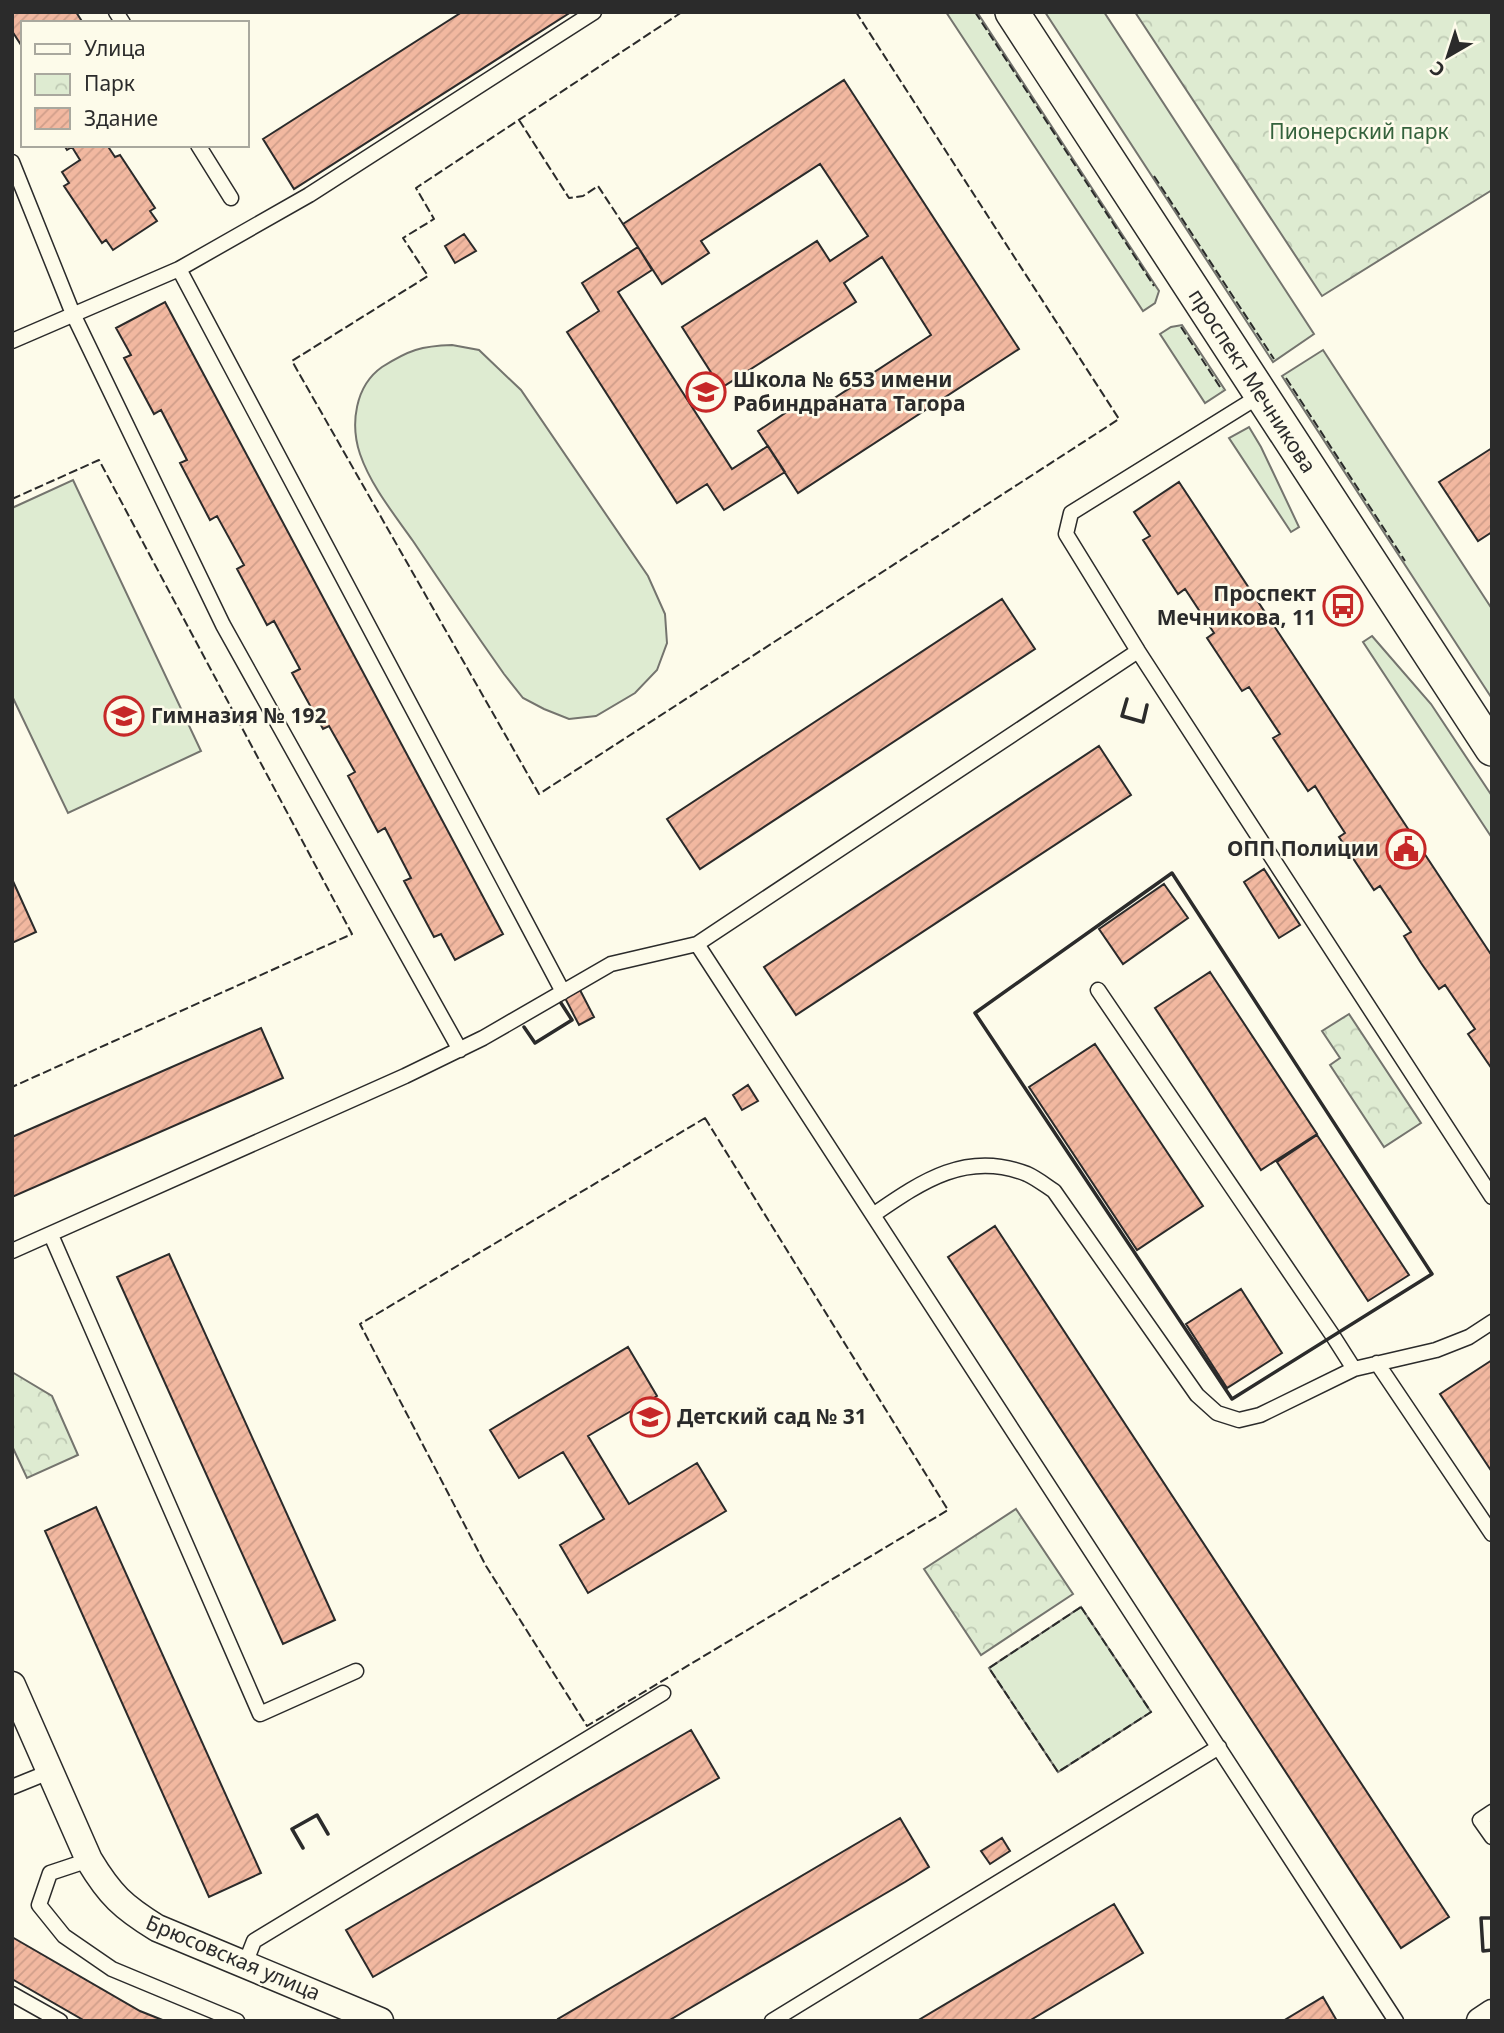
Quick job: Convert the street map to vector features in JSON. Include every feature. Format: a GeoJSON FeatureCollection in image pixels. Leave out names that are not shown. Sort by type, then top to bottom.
{"type":"FeatureCollection","features":[{"type":"Feature","properties":{"kind":"street","name":"проспект Мечникова"},"geometry":{"type":"LineString","coordinates":[[1012,12],[1261,395],[1486,729]]}},
{"type":"Feature","properties":{"kind":"street","name":"Брюсовская улица"},"geometry":{"type":"LineString","coordinates":[[12,1685],[89,1860],[104,1886],[127,1909],[157,1928],[380,2021]]}},
{"type":"Feature","properties":{"kind":"street"},"geometry":{"type":"LineString","coordinates":[[1480,2021],[1492,2013]]}},
{"type":"Feature","properties":{"kind":"lane"},"geometry":{"type":"LineString","coordinates":[[12,341],[179,269],[309,195],[594,12]]}},
{"type":"Feature","properties":{"kind":"lane"},"geometry":{"type":"LineString","coordinates":[[199,147],[231,198]]}},
{"type":"Feature","properties":{"kind":"lane"},"geometry":{"type":"LineString","coordinates":[[12,162],[73,314],[223,625],[460,1050]]}},
{"type":"Feature","properties":{"kind":"lane"},"geometry":{"type":"LineString","coordinates":[[12,206],[27,199]]}},
{"type":"Feature","properties":{"kind":"lane"},"geometry":{"type":"LineString","coordinates":[[179,269],[562,992]]}},
{"type":"Feature","properties":{"kind":"lane"},"geometry":{"type":"LineString","coordinates":[[1261,395],[1071,513],[1066,534],[1138,651],[1492,1197]]}},
{"type":"Feature","properties":{"kind":"lane"},"geometry":{"type":"LineString","coordinates":[[12,1251],[460,1050],[611,964],[696,944],[1138,651]]}},
{"type":"Feature","properties":{"kind":"lane"},"geometry":{"type":"LineString","coordinates":[[696,944],[1396,2021]]}},
{"type":"Feature","properties":{"kind":"lane"},"geometry":{"type":"LineString","coordinates":[[1098,990],[1354,1370]]}},
{"type":"Feature","properties":{"kind":"lane"},"geometry":{"type":"LineString","coordinates":[[873,1214],[922,1182],[965,1166],[998,1166],[1028,1174],[1054,1191],[1197,1395],[1217,1413],[1238,1420],[1260,1415],[1354,1370],[1436,1350],[1469,1337],[1492,1322]]}},
{"type":"Feature","properties":{"kind":"lane"},"geometry":{"type":"LineString","coordinates":[[51,1235],[260,1714],[356,1671]]}},
{"type":"Feature","properties":{"kind":"lane"},"geometry":{"type":"LineString","coordinates":[[1377,1363],[1492,1534]]}},
{"type":"Feature","properties":{"kind":"lane"},"geometry":{"type":"LineString","coordinates":[[245,1964],[254,1941],[663,1693]]}},
{"type":"Feature","properties":{"kind":"lane"},"geometry":{"type":"LineString","coordinates":[[772,2021],[1219,1747]]}},
{"type":"Feature","properties":{"kind":"lane"},"geometry":{"type":"LineString","coordinates":[[12,1787],[49,1772]]}},
{"type":"Feature","properties":{"kind":"lane"},"geometry":{"type":"LineString","coordinates":[[1492,1812],[1480,1820],[1492,1837]]}},
{"type":"Feature","properties":{"kind":"lane"},"geometry":{"type":"LineString","coordinates":[[89,1860],[50,1873],[39,1905],[64,1936],[112,1969],[237,2021]]}},
{"type":"Feature","properties":{"kind":"lane"},"geometry":{"type":"LineString","coordinates":[[12,1994],[60,2021]]}},
{"type":"Feature","properties":{"kind":"green space"},"geometry":{"type":"Polygon","coordinates":[[[946,12],[977,12],[1159,291],[1155,303],[1143,311],[946,12]]]}},
{"type":"Feature","properties":{"kind":"green space"},"geometry":{"type":"Polygon","coordinates":[[[1045,12],[1104,12],[1314,334],[1273,362],[1045,12]]]}},
{"type":"Feature","properties":{"kind":"green space","name":"Пионерский парк"},"geometry":{"type":"Polygon","coordinates":[[[1135,12],[1492,12],[1492,190],[1322,296],[1135,12]]]}},
{"type":"Feature","properties":{"kind":"green space"},"geometry":{"type":"Polygon","coordinates":[[[1182,325],[1225,390],[1205,403],[1160,334],[1171,327],[1182,325]]]}},
{"type":"Feature","properties":{"kind":"green space"},"geometry":{"type":"Polygon","coordinates":[[[452,345],[479,350],[521,390],[648,576],[665,614],[667,643],[657,670],[635,693],[596,716],[569,719],[523,698],[384,499],[360,454],[355,418],[361,395],[373,375],[408,353],[432,346],[452,345]]]}},
{"type":"Feature","properties":{"kind":"green space"},"geometry":{"type":"Polygon","coordinates":[[[1323,350],[1492,609],[1491,697],[1282,376],[1323,350]]]}},
{"type":"Feature","properties":{"kind":"green space"},"geometry":{"type":"Polygon","coordinates":[[[1249,427],[1299,527],[1291,532],[1229,438],[1249,427]]]}},
{"type":"Feature","properties":{"kind":"green space"},"geometry":{"type":"Polygon","coordinates":[[[73,480],[201,751],[68,813],[12,696],[12,508],[73,480]]]}},
{"type":"Feature","properties":{"kind":"green space"},"geometry":{"type":"Polygon","coordinates":[[[1372,636],[1431,704],[1492,796],[1492,838],[1363,642],[1372,636]]]}},
{"type":"Feature","properties":{"kind":"green space"},"geometry":{"type":"Polygon","coordinates":[[[1349,1014],[1421,1123],[1384,1147],[1330,1065],[1340,1058],[1322,1031],[1349,1014]]]}},
{"type":"Feature","properties":{"kind":"green space"},"geometry":{"type":"Polygon","coordinates":[[[12,1372],[52,1396],[78,1455],[27,1478],[12,1446],[12,1372]]]}},
{"type":"Feature","properties":{"kind":"green space"},"geometry":{"type":"Polygon","coordinates":[[[1016,1509],[1073,1594],[981,1655],[924,1569],[1016,1509]]]}},
{"type":"Feature","properties":{"kind":"green space"},"geometry":{"type":"Polygon","coordinates":[[[1081,1607],[1151,1712],[1058,1772],[989,1668],[1081,1607]]]}},
{"type":"Feature","properties":{"kind":"building"},"geometry":{"type":"Polygon","coordinates":[[[12,12],[76,12],[82,21],[21,21],[21,45],[12,31],[12,12]]]}},
{"type":"Feature","properties":{"kind":"building"},"geometry":{"type":"Polygon","coordinates":[[[462,12],[571,12],[294,189],[263,139],[462,12]]]}},
{"type":"Feature","properties":{"kind":"building"},"geometry":{"type":"Polygon","coordinates":[[[844,80],[1019,349],[798,493],[758,431],[805,400],[813,412],[931,335],[882,257],[844,283],[856,302],[721,388],[682,327],[817,241],[830,261],[868,236],[820,164],[701,241],[709,253],[662,284],[623,224],[844,80]]]}},
{"type":"Feature","properties":{"kind":"building"},"geometry":{"type":"Polygon","coordinates":[[[72,147],[108,147],[115,157],[120,155],[155,208],[150,211],[157,221],[113,250],[106,240],[102,243],[64,186],[69,183],[62,172],[80,160],[72,147]]]}},
{"type":"Feature","properties":{"kind":"building"},"geometry":{"type":"Polygon","coordinates":[[[464,234],[476,251],[455,263],[445,246],[464,234]]]}},
{"type":"Feature","properties":{"kind":"building"},"geometry":{"type":"Polygon","coordinates":[[[638,247],[652,270],[618,292],[732,469],[768,446],[785,472],[724,510],[707,484],[677,503],[567,332],[599,311],[582,283],[638,247]]]}},
{"type":"Feature","properties":{"kind":"building"},"geometry":{"type":"Polygon","coordinates":[[[165,302],[503,934],[455,960],[441,934],[434,937],[404,881],[411,878],[385,828],[378,832],[348,776],[355,772],[329,726],[323,729],[292,673],[300,669],[274,621],[267,625],[237,569],[244,565],[217,516],[210,520],[180,463],[187,460],[161,410],[154,414],[124,358],[131,355],[116,328],[165,302]]]}},
{"type":"Feature","properties":{"kind":"building"},"geometry":{"type":"Polygon","coordinates":[[[1492,448],[1492,532],[1478,541],[1439,482],[1492,448]]]}},
{"type":"Feature","properties":{"kind":"building"},"geometry":{"type":"Polygon","coordinates":[[[1179,482],[1492,956],[1492,1069],[1468,1034],[1475,1029],[1445,985],[1439,989],[1421,963],[1404,936],[1411,932],[1380,886],[1374,890],[1339,837],[1345,833],[1315,786],[1308,791],[1273,738],[1280,734],[1249,687],[1242,691],[1207,638],[1214,633],[1185,589],[1178,594],[1143,540],[1150,536],[1134,512],[1179,482]]]}},
{"type":"Feature","properties":{"kind":"building"},"geometry":{"type":"Polygon","coordinates":[[[1002,599],[1035,649],[700,869],[667,819],[1002,599]]]}},
{"type":"Feature","properties":{"kind":"building"},"geometry":{"type":"Polygon","coordinates":[[[1099,746],[1131,795],[796,1015],[764,967],[1099,746]]]}},
{"type":"Feature","properties":{"kind":"building"},"geometry":{"type":"Polygon","coordinates":[[[1264,869],[1300,925],[1279,938],[1244,882],[1264,869]]]}},
{"type":"Feature","properties":{"kind":"building"},"geometry":{"type":"Polygon","coordinates":[[[12,879],[36,932],[12,943],[12,879]]]}},
{"type":"Feature","properties":{"kind":"building"},"geometry":{"type":"Polygon","coordinates":[[[1164,884],[1188,918],[1123,964],[1099,929],[1164,884]]]}},
{"type":"Feature","properties":{"kind":"building"},"geometry":{"type":"Polygon","coordinates":[[[1210,972],[1317,1134],[1261,1170],[1155,1008],[1210,972]]]}},
{"type":"Feature","properties":{"kind":"building"},"geometry":{"type":"Polygon","coordinates":[[[580,990],[594,1017],[579,1025],[565,998],[580,990]]]}},
{"type":"Feature","properties":{"kind":"building"},"geometry":{"type":"Polygon","coordinates":[[[261,1028],[283,1078],[12,1197],[12,1137],[261,1028]]]}},
{"type":"Feature","properties":{"kind":"building"},"geometry":{"type":"Polygon","coordinates":[[[1095,1044],[1203,1206],[1137,1250],[1029,1087],[1095,1044]]]}},
{"type":"Feature","properties":{"kind":"building"},"geometry":{"type":"Polygon","coordinates":[[[748,1085],[758,1101],[742,1110],[733,1095],[748,1085]]]}},
{"type":"Feature","properties":{"kind":"building"},"geometry":{"type":"Polygon","coordinates":[[[1317,1135],[1409,1275],[1368,1301],[1277,1162],[1317,1135]]]}},
{"type":"Feature","properties":{"kind":"building"},"geometry":{"type":"Polygon","coordinates":[[[995,1226],[1449,1917],[1401,1948],[948,1257],[995,1226]]]}},
{"type":"Feature","properties":{"kind":"building"},"geometry":{"type":"Polygon","coordinates":[[[169,1254],[335,1620],[283,1644],[117,1277],[169,1254]]]}},
{"type":"Feature","properties":{"kind":"building"},"geometry":{"type":"Polygon","coordinates":[[[1241,1289],[1282,1353],[1227,1388],[1186,1324],[1241,1289]]]}},
{"type":"Feature","properties":{"kind":"building"},"geometry":{"type":"Polygon","coordinates":[[[628,1347],[657,1396],[588,1436],[629,1504],[697,1463],[726,1511],[588,1593],[560,1545],[604,1519],[563,1452],[519,1478],[490,1430],[628,1347]]]}},
{"type":"Feature","properties":{"kind":"building"},"geometry":{"type":"Polygon","coordinates":[[[1492,1360],[1492,1472],[1440,1394],[1492,1360]]]}},
{"type":"Feature","properties":{"kind":"building"},"geometry":{"type":"Polygon","coordinates":[[[96,1507],[261,1873],[209,1897],[45,1531],[96,1507]]]}},
{"type":"Feature","properties":{"kind":"building"},"geometry":{"type":"Polygon","coordinates":[[[691,1730],[719,1778],[373,1977],[346,1930],[691,1730]]]}},
{"type":"Feature","properties":{"kind":"building"},"geometry":{"type":"Polygon","coordinates":[[[900,1818],[929,1867],[905,1882],[668,2021],[559,2021],[558,2019],[900,1818]]]}},
{"type":"Feature","properties":{"kind":"building"},"geometry":{"type":"Polygon","coordinates":[[[1002,1838],[1010,1851],[990,1864],[981,1851],[1002,1838]]]}},
{"type":"Feature","properties":{"kind":"building"},"geometry":{"type":"Polygon","coordinates":[[[1114,1904],[1143,1953],[1029,2021],[917,2021],[1114,1904]]]}},
{"type":"Feature","properties":{"kind":"building"},"geometry":{"type":"Polygon","coordinates":[[[12,1937],[140,2011],[165,2021],[85,2021],[12,1979],[12,1937]]]}},
{"type":"Feature","properties":{"kind":"building"},"geometry":{"type":"Polygon","coordinates":[[[1323,1997],[1337,2021],[1283,2021],[1323,1997]]]}},
{"type":"Feature","properties":{"kind":"fence"},"geometry":{"type":"LineString","coordinates":[[682,12],[416,188],[434,219],[403,238],[428,276],[292,361],[539,794],[1119,419],[856,12]]}},
{"type":"Feature","properties":{"kind":"fence"},"geometry":{"type":"LineString","coordinates":[[975,12],[1154,286]]}},
{"type":"Feature","properties":{"kind":"fence"},"geometry":{"type":"LineString","coordinates":[[519,120],[569,198],[583,196],[598,186],[623,224]]}},
{"type":"Feature","properties":{"kind":"fence"},"geometry":{"type":"LineString","coordinates":[[1154,176],[1274,359]]}},
{"type":"Feature","properties":{"kind":"fence"},"geometry":{"type":"LineString","coordinates":[[1181,327],[1222,390]]}},
{"type":"Feature","properties":{"kind":"fence"},"geometry":{"type":"LineString","coordinates":[[1286,378],[1405,561]]}},
{"type":"Feature","properties":{"kind":"fence"},"geometry":{"type":"LineString","coordinates":[[12,499],[99,460],[352,934],[12,1087]]}},
{"type":"Feature","properties":{"kind":"fence"},"geometry":{"type":"LineString","coordinates":[[705,1118],[948,1510],[587,1726],[486,1566],[360,1324],[705,1118]]}},
{"type":"Feature","properties":{"kind":"fence"},"geometry":{"type":"LineString","coordinates":[[1081,1607],[1151,1712],[1058,1772],[989,1668],[1081,1607]]}},
{"type":"Feature","properties":{"kind":"wall"},"geometry":{"type":"LineString","coordinates":[[1127,699],[1122,716],[1143,722],[1147,705]]}},
{"type":"Feature","properties":{"kind":"wall"},"geometry":{"type":"LineString","coordinates":[[1172,873],[1432,1274],[1232,1399],[975,1013],[1172,873]]}},
{"type":"Feature","properties":{"kind":"wall"},"geometry":{"type":"LineString","coordinates":[[524,1027],[535,1043],[572,1020],[561,1003]]}},
{"type":"Feature","properties":{"kind":"wall"},"geometry":{"type":"LineString","coordinates":[[303,1848],[292,1829],[317,1815],[328,1834]]}},
{"type":"Feature","properties":{"kind":"wall"},"geometry":{"type":"LineString","coordinates":[[1492,1918],[1481,1918],[1483,1951],[1492,1950]]}},
{"type":"Feature","properties":{"kind":"place","name":"Школа № 653 имени Рабиндраната Тагора"},"geometry":{"type":"Point","coordinates":[706,392]}},
{"type":"Feature","properties":{"kind":"place","name":"Проспект Мечникова, 11"},"geometry":{"type":"Point","coordinates":[1343,606]}},
{"type":"Feature","properties":{"kind":"place","name":"Гимназия № 192"},"geometry":{"type":"Point","coordinates":[124,716]}},
{"type":"Feature","properties":{"kind":"place","name":"ОПП Полиции"},"geometry":{"type":"Point","coordinates":[1406,849]}},
{"type":"Feature","properties":{"kind":"place","name":"Детский сад № 31"},"geometry":{"type":"Point","coordinates":[650,1417]}}]}
